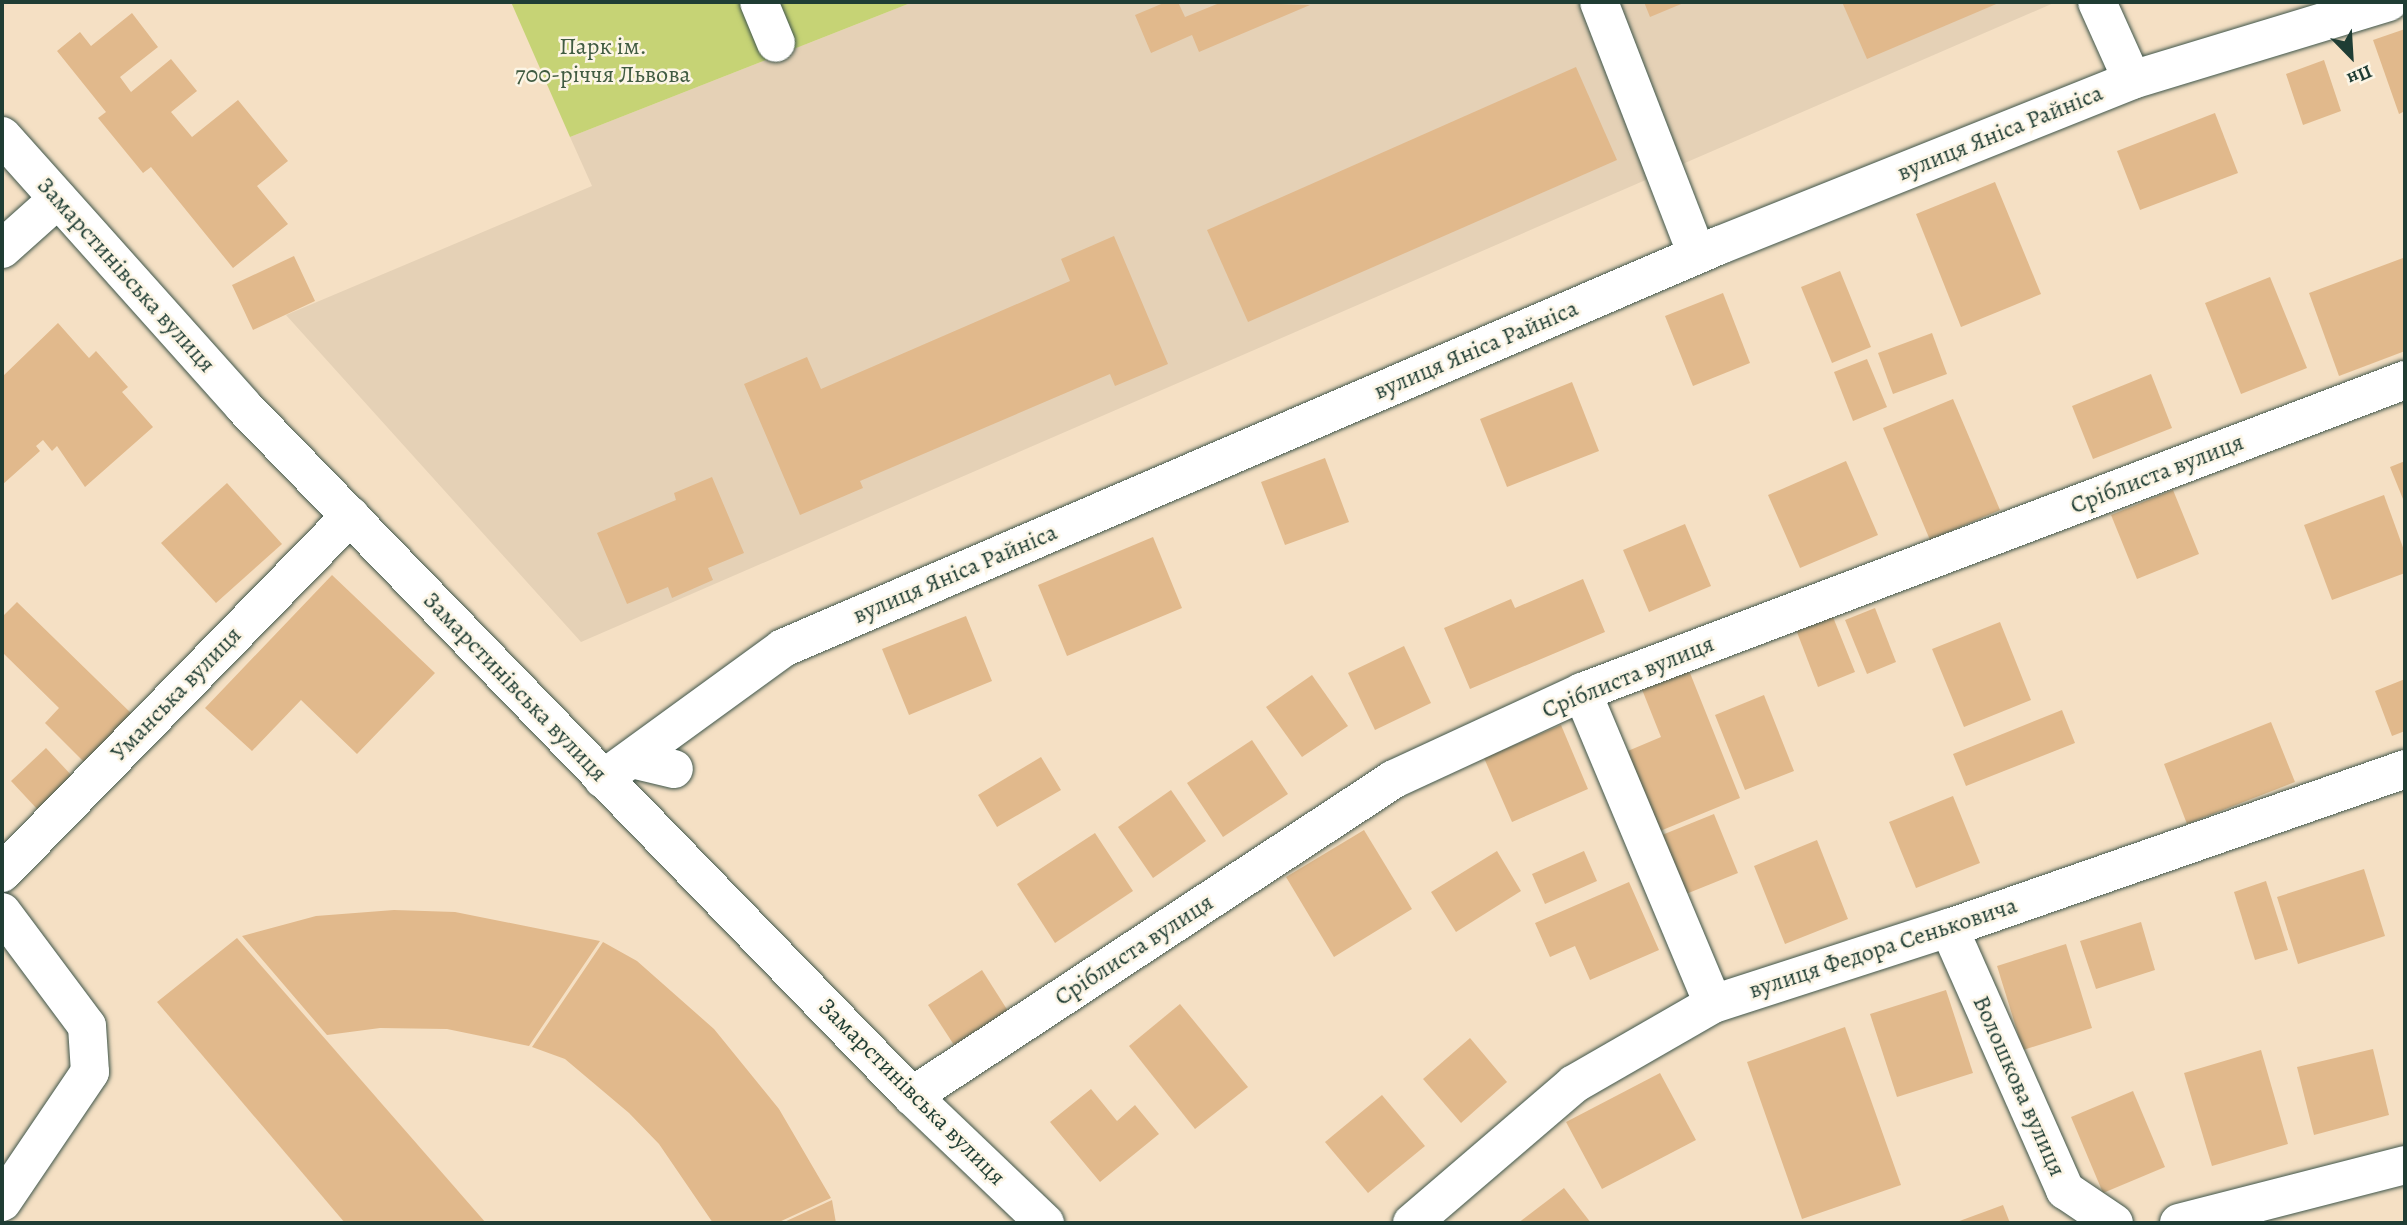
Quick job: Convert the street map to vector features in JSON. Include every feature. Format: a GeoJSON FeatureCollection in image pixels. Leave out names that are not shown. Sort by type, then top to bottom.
{"type":"FeatureCollection","features":[{"type":"Feature","properties":{"kind":"street"},"geometry":{"type":"LineString","coordinates":[[759,2],[776,43]]}},
{"type":"Feature","properties":{"kind":"street"},"geometry":{"type":"LineString","coordinates":[[1599,2],[1697,255]]}},
{"type":"Feature","properties":{"kind":"street"},"geometry":{"type":"LineString","coordinates":[[2097,2],[2115,20],[2132,80]]}},
{"type":"Feature","properties":{"kind":"street","name":"вулиця Яніса Райніса"},"geometry":{"type":"LineString","coordinates":[[618,769],[783,648],[1697,255],[2132,80],[2388,2]]}},
{"type":"Feature","properties":{"kind":"street","name":"Замарстинівська вулиця"},"geometry":{"type":"LineString","coordinates":[[2,136],[243,406],[350,516],[618,769],[912,1096],[1045,1223]]}},
{"type":"Feature","properties":{"kind":"street"},"geometry":{"type":"LineString","coordinates":[[2,249],[58,199]]}},
{"type":"Feature","properties":{"kind":"street","name":"Сріблиста вулиця"},"geometry":{"type":"LineString","coordinates":[[912,1096],[1394,779],[1582,692],[2405,380]]}},
{"type":"Feature","properties":{"kind":"street","name":"Уманська вулиця"},"geometry":{"type":"LineString","coordinates":[[2,873],[350,516]]}},
{"type":"Feature","properties":{"kind":"street"},"geometry":{"type":"LineString","coordinates":[[1582,692],[1713,1004]]}},
{"type":"Feature","properties":{"kind":"street"},"geometry":{"type":"LineString","coordinates":[[618,769],[674,769]]}},
{"type":"Feature","properties":{"kind":"street","name":"вулиця Федора Сеньковича"},"geometry":{"type":"LineString","coordinates":[[1412,1223],[1574,1084],[1713,1004],[1949,928],[2405,769]]}},
{"type":"Feature","properties":{"kind":"street"},"geometry":{"type":"LineString","coordinates":[[2,912],[88,1026],[90,1072],[2,1202]]}},
{"type":"Feature","properties":{"kind":"street","name":"Волошкова вулиця"},"geometry":{"type":"LineString","coordinates":[[1949,928],[2064,1190],[2114,1223]]}},
{"type":"Feature","properties":{"kind":"street"},"geometry":{"type":"LineString","coordinates":[[2179,1223],[2405,1165]]}},
{"type":"Feature","properties":{"kind":"shaded area"},"geometry":{"type":"Polygon","coordinates":[[[913,2],[2056,2],[581,642],[286,315],[592,186],[570,137],[913,2]]]}},
{"type":"Feature","properties":{"kind":"green space","name":"Парк ім. 700-річчя Львова"},"geometry":{"type":"Polygon","coordinates":[[[511,2],[913,2],[570,137],[511,2]]]}},
{"type":"Feature","properties":{"kind":"building"},"geometry":{"type":"Polygon","coordinates":[[[1166,2],[1178,2],[1185,17],[1222,2],[1310,5],[1199,52],[1192,35],[1151,53],[1135,15],[1166,2]]]}},
{"type":"Feature","properties":{"kind":"building"},"geometry":{"type":"Polygon","coordinates":[[[1644,2],[1686,2],[1650,17],[1644,2]]]}},
{"type":"Feature","properties":{"kind":"building"},"geometry":{"type":"Polygon","coordinates":[[[1842,2],[2001,2],[1867,59],[1842,2]]]}},
{"type":"Feature","properties":{"kind":"building"},"geometry":{"type":"Polygon","coordinates":[[[132,13],[158,47],[120,77],[131,92],[171,59],[197,91],[171,112],[192,137],[238,100],[288,161],[257,186],[288,224],[233,268],[151,167],[143,173],[98,118],[106,112],[57,51],[80,32],[91,46],[132,13]]]}},
{"type":"Feature","properties":{"kind":"building"},"geometry":{"type":"Polygon","coordinates":[[[2405,29],[2405,111],[2399,114],[2373,40],[2405,29]]]}},
{"type":"Feature","properties":{"kind":"building"},"geometry":{"type":"Polygon","coordinates":[[[2324,60],[2341,111],[2303,125],[2286,74],[2324,60]]]}},
{"type":"Feature","properties":{"kind":"building"},"geometry":{"type":"Polygon","coordinates":[[[1576,67],[1617,160],[1248,322],[1207,230],[1576,67]]]}},
{"type":"Feature","properties":{"kind":"building"},"geometry":{"type":"Polygon","coordinates":[[[2215,113],[2238,173],[2140,210],[2117,151],[2215,113]]]}},
{"type":"Feature","properties":{"kind":"building"},"geometry":{"type":"Polygon","coordinates":[[[1995,182],[2041,294],[1961,327],[1916,214],[1995,182]]]}},
{"type":"Feature","properties":{"kind":"building"},"geometry":{"type":"Polygon","coordinates":[[[1114,236],[1168,364],[1115,386],[1110,374],[860,481],[863,488],[800,515],[744,384],[807,357],[821,389],[1070,281],[1061,259],[1114,236]]]}},
{"type":"Feature","properties":{"kind":"building"},"geometry":{"type":"Polygon","coordinates":[[[294,256],[315,301],[253,330],[232,285],[294,256]]]}},
{"type":"Feature","properties":{"kind":"building"},"geometry":{"type":"Polygon","coordinates":[[[2403,258],[2405,351],[2339,376],[2309,293],[2403,258]]]}},
{"type":"Feature","properties":{"kind":"building"},"geometry":{"type":"Polygon","coordinates":[[[1840,271],[1871,347],[1832,363],[1801,287],[1840,271]]]}},
{"type":"Feature","properties":{"kind":"building"},"geometry":{"type":"Polygon","coordinates":[[[2270,277],[2307,368],[2241,394],[2205,303],[2270,277]]]}},
{"type":"Feature","properties":{"kind":"building"},"geometry":{"type":"Polygon","coordinates":[[[1723,293],[1750,363],[1693,386],[1665,316],[1723,293]]]}},
{"type":"Feature","properties":{"kind":"building"},"geometry":{"type":"Polygon","coordinates":[[[58,323],[89,358],[96,351],[128,387],[122,392],[153,427],[85,487],[57,446],[52,451],[43,440],[36,446],[40,451],[2,485],[2,377],[58,323]]]}},
{"type":"Feature","properties":{"kind":"building"},"geometry":{"type":"Polygon","coordinates":[[[1932,333],[1947,374],[1893,394],[1878,353],[1932,333]]]}},
{"type":"Feature","properties":{"kind":"building"},"geometry":{"type":"Polygon","coordinates":[[[1867,359],[1887,407],[1853,421],[1834,372],[1867,359]]]}},
{"type":"Feature","properties":{"kind":"building"},"geometry":{"type":"Polygon","coordinates":[[[2151,374],[2172,428],[2093,459],[2072,406],[2151,374]]]}},
{"type":"Feature","properties":{"kind":"building"},"geometry":{"type":"Polygon","coordinates":[[[1572,382],[1599,451],[1507,487],[1480,419],[1572,382]]]}},
{"type":"Feature","properties":{"kind":"building"},"geometry":{"type":"Polygon","coordinates":[[[1953,399],[2000,510],[1930,540],[1883,428],[1953,399]]]}},
{"type":"Feature","properties":{"kind":"building"},"geometry":{"type":"Polygon","coordinates":[[[1325,458],[1349,522],[1285,545],[1261,482],[1325,458]]]}},
{"type":"Feature","properties":{"kind":"building"},"geometry":{"type":"Polygon","coordinates":[[[1846,461],[1878,535],[1800,568],[1768,495],[1846,461]]]}},
{"type":"Feature","properties":{"kind":"building"},"geometry":{"type":"Polygon","coordinates":[[[2405,461],[2405,504],[2390,467],[2405,461]]]}},
{"type":"Feature","properties":{"kind":"building"},"geometry":{"type":"Polygon","coordinates":[[[712,477],[744,553],[708,568],[713,580],[672,598],[668,587],[627,604],[597,533],[676,500],[674,493],[712,477]]]}},
{"type":"Feature","properties":{"kind":"building"},"geometry":{"type":"Polygon","coordinates":[[[227,483],[282,544],[216,603],[161,543],[227,483]]]}},
{"type":"Feature","properties":{"kind":"building"},"geometry":{"type":"Polygon","coordinates":[[[2173,490],[2199,554],[2137,579],[2111,515],[2173,490]]]}},
{"type":"Feature","properties":{"kind":"building"},"geometry":{"type":"Polygon","coordinates":[[[2384,495],[2405,553],[2405,573],[2332,600],[2304,525],[2384,495]]]}},
{"type":"Feature","properties":{"kind":"building"},"geometry":{"type":"Polygon","coordinates":[[[1685,524],[1711,586],[1649,612],[1623,550],[1685,524]]]}},
{"type":"Feature","properties":{"kind":"building"},"geometry":{"type":"Polygon","coordinates":[[[1153,537],[1182,608],[1067,656],[1038,585],[1153,537]]]}},
{"type":"Feature","properties":{"kind":"building"},"geometry":{"type":"Polygon","coordinates":[[[332,575],[435,673],[357,754],[301,700],[252,751],[205,708],[332,575]]]}},
{"type":"Feature","properties":{"kind":"building"},"geometry":{"type":"Polygon","coordinates":[[[1583,579],[1605,632],[1470,689],[1444,628],[1511,599],[1515,608],[1583,579]]]}},
{"type":"Feature","properties":{"kind":"building"},"geometry":{"type":"Polygon","coordinates":[[[17,602],[134,716],[86,764],[45,723],[59,708],[2,652],[2,617],[17,602]]]}},
{"type":"Feature","properties":{"kind":"building"},"geometry":{"type":"Polygon","coordinates":[[[1875,608],[1896,662],[1867,674],[1845,620],[1875,608]]]}},
{"type":"Feature","properties":{"kind":"building"},"geometry":{"type":"Polygon","coordinates":[[[1831,612],[1855,672],[1818,687],[1795,627],[1831,612]]]}},
{"type":"Feature","properties":{"kind":"building"},"geometry":{"type":"Polygon","coordinates":[[[966,616],[992,681],[909,715],[882,649],[966,616]]]}},
{"type":"Feature","properties":{"kind":"building"},"geometry":{"type":"Polygon","coordinates":[[[2000,622],[2031,700],[1964,727],[1932,649],[2000,622]]]}},
{"type":"Feature","properties":{"kind":"building"},"geometry":{"type":"Polygon","coordinates":[[[1404,646],[1431,703],[1375,730],[1348,673],[1404,646]]]}},
{"type":"Feature","properties":{"kind":"building"},"geometry":{"type":"Polygon","coordinates":[[[1688,668],[1740,798],[1648,836],[1616,756],[1661,737],[1641,687],[1688,668]]]}},
{"type":"Feature","properties":{"kind":"building"},"geometry":{"type":"Polygon","coordinates":[[[1312,675],[1348,726],[1302,757],[1266,707],[1312,675]]]}},
{"type":"Feature","properties":{"kind":"building"},"geometry":{"type":"Polygon","coordinates":[[[2405,679],[2405,731],[2392,736],[2375,691],[2405,679]]]}},
{"type":"Feature","properties":{"kind":"building"},"geometry":{"type":"Polygon","coordinates":[[[1764,695],[1794,771],[1745,790],[1715,715],[1764,695]]]}},
{"type":"Feature","properties":{"kind":"building"},"geometry":{"type":"Polygon","coordinates":[[[2062,710],[2075,743],[1966,786],[1953,754],[2062,710]]]}},
{"type":"Feature","properties":{"kind":"building"},"geometry":{"type":"Polygon","coordinates":[[[2271,722],[2295,782],[2187,824],[2164,764],[2271,722]]]}},
{"type":"Feature","properties":{"kind":"building"},"geometry":{"type":"Polygon","coordinates":[[[1561,725],[1588,789],[1512,822],[1484,758],[1561,725]]]}},
{"type":"Feature","properties":{"kind":"building"},"geometry":{"type":"Polygon","coordinates":[[[1252,740],[1288,794],[1223,837],[1187,783],[1252,740]]]}},
{"type":"Feature","properties":{"kind":"building"},"geometry":{"type":"Polygon","coordinates":[[[46,748],[73,777],[38,810],[11,781],[46,748]]]}},
{"type":"Feature","properties":{"kind":"building"},"geometry":{"type":"Polygon","coordinates":[[[1041,757],[1061,790],[997,827],[978,795],[1041,757]]]}},
{"type":"Feature","properties":{"kind":"building"},"geometry":{"type":"Polygon","coordinates":[[[1171,790],[1206,841],[1153,878],[1118,827],[1171,790]]]}},
{"type":"Feature","properties":{"kind":"building"},"geometry":{"type":"Polygon","coordinates":[[[1953,796],[1980,863],[1916,888],[1889,822],[1953,796]]]}},
{"type":"Feature","properties":{"kind":"building"},"geometry":{"type":"Polygon","coordinates":[[[1714,814],[1738,873],[1686,894],[1662,835],[1714,814]]]}},
{"type":"Feature","properties":{"kind":"building"},"geometry":{"type":"Polygon","coordinates":[[[1364,830],[1412,909],[1334,957],[1286,877],[1364,830]]]}},
{"type":"Feature","properties":{"kind":"building"},"geometry":{"type":"Polygon","coordinates":[[[1095,833],[1133,891],[1055,943],[1017,884],[1095,833]]]}},
{"type":"Feature","properties":{"kind":"building"},"geometry":{"type":"Polygon","coordinates":[[[1817,840],[1848,919],[1785,944],[1754,866],[1817,840]]]}},
{"type":"Feature","properties":{"kind":"building"},"geometry":{"type":"Polygon","coordinates":[[[1497,851],[1521,891],[1456,932],[1431,892],[1497,851]]]}},
{"type":"Feature","properties":{"kind":"building"},"geometry":{"type":"Polygon","coordinates":[[[1584,851],[1597,881],[1545,904],[1532,874],[1584,851]]]}},
{"type":"Feature","properties":{"kind":"building"},"geometry":{"type":"Polygon","coordinates":[[[2364,869],[2385,936],[2298,964],[2277,897],[2364,869]]]}},
{"type":"Feature","properties":{"kind":"building"},"geometry":{"type":"Polygon","coordinates":[[[2266,881],[2288,950],[2255,960],[2234,892],[2266,881]]]}},
{"type":"Feature","properties":{"kind":"building"},"geometry":{"type":"Polygon","coordinates":[[[1629,882],[1659,950],[1590,980],[1575,946],[1550,957],[1535,923],[1629,882]]]}},
{"type":"Feature","properties":{"kind":"building"},"geometry":{"type":"Polygon","coordinates":[[[394,910],[455,912],[600,941],[529,1046],[447,1029],[380,1028],[327,1035],[242,936],[316,916],[394,910]]]}},
{"type":"Feature","properties":{"kind":"building"},"geometry":{"type":"Polygon","coordinates":[[[2141,922],[2155,970],[2096,989],[2080,941],[2141,922]]]}},
{"type":"Feature","properties":{"kind":"building"},"geometry":{"type":"Polygon","coordinates":[[[237,938],[486,1223],[345,1223],[157,1002],[237,938]]]}},
{"type":"Feature","properties":{"kind":"building"},"geometry":{"type":"Polygon","coordinates":[[[603,942],[637,961],[714,1029],[779,1109],[831,1198],[777,1223],[713,1223],[659,1144],[629,1113],[565,1059],[532,1047],[603,942]]]}},
{"type":"Feature","properties":{"kind":"building"},"geometry":{"type":"Polygon","coordinates":[[[2066,944],[2092,1028],[2023,1050],[1997,966],[2066,944]]]}},
{"type":"Feature","properties":{"kind":"building"},"geometry":{"type":"Polygon","coordinates":[[[982,970],[1008,1011],[954,1045],[928,1005],[982,970]]]}},
{"type":"Feature","properties":{"kind":"building"},"geometry":{"type":"Polygon","coordinates":[[[1946,990],[1973,1073],[1897,1097],[1870,1014],[1946,990]]]}},
{"type":"Feature","properties":{"kind":"building"},"geometry":{"type":"Polygon","coordinates":[[[1180,1004],[1248,1087],[1195,1129],[1129,1046],[1180,1004]]]}},
{"type":"Feature","properties":{"kind":"building"},"geometry":{"type":"Polygon","coordinates":[[[1845,1027],[1901,1185],[1802,1219],[1747,1062],[1845,1027]]]}},
{"type":"Feature","properties":{"kind":"building"},"geometry":{"type":"Polygon","coordinates":[[[1470,1038],[1507,1082],[1461,1123],[1423,1079],[1470,1038]]]}},
{"type":"Feature","properties":{"kind":"building"},"geometry":{"type":"Polygon","coordinates":[[[2373,1049],[2389,1115],[2314,1135],[2297,1067],[2373,1049]]]}},
{"type":"Feature","properties":{"kind":"building"},"geometry":{"type":"Polygon","coordinates":[[[2261,1050],[2288,1144],[2212,1166],[2184,1073],[2261,1050]]]}},
{"type":"Feature","properties":{"kind":"building"},"geometry":{"type":"Polygon","coordinates":[[[1660,1073],[1696,1140],[1602,1189],[1566,1122],[1660,1073]]]}},
{"type":"Feature","properties":{"kind":"building"},"geometry":{"type":"Polygon","coordinates":[[[1091,1089],[1117,1121],[1135,1105],[1159,1134],[1100,1182],[1050,1122],[1091,1089]]]}},
{"type":"Feature","properties":{"kind":"building"},"geometry":{"type":"Polygon","coordinates":[[[2133,1091],[2165,1167],[2103,1193],[2071,1117],[2133,1091]]]}},
{"type":"Feature","properties":{"kind":"building"},"geometry":{"type":"Polygon","coordinates":[[[1382,1095],[1425,1146],[1368,1193],[1325,1142],[1382,1095]]]}},
{"type":"Feature","properties":{"kind":"building"},"geometry":{"type":"Polygon","coordinates":[[[1564,1188],[1591,1223],[1518,1223],[1564,1188]]]}},
{"type":"Feature","properties":{"kind":"building"},"geometry":{"type":"Polygon","coordinates":[[[832,1200],[836,1223],[782,1223],[832,1200]]]}},
{"type":"Feature","properties":{"kind":"building"},"geometry":{"type":"Polygon","coordinates":[[[2003,1205],[2010,1223],[1954,1223],[2003,1205]]]}}]}
